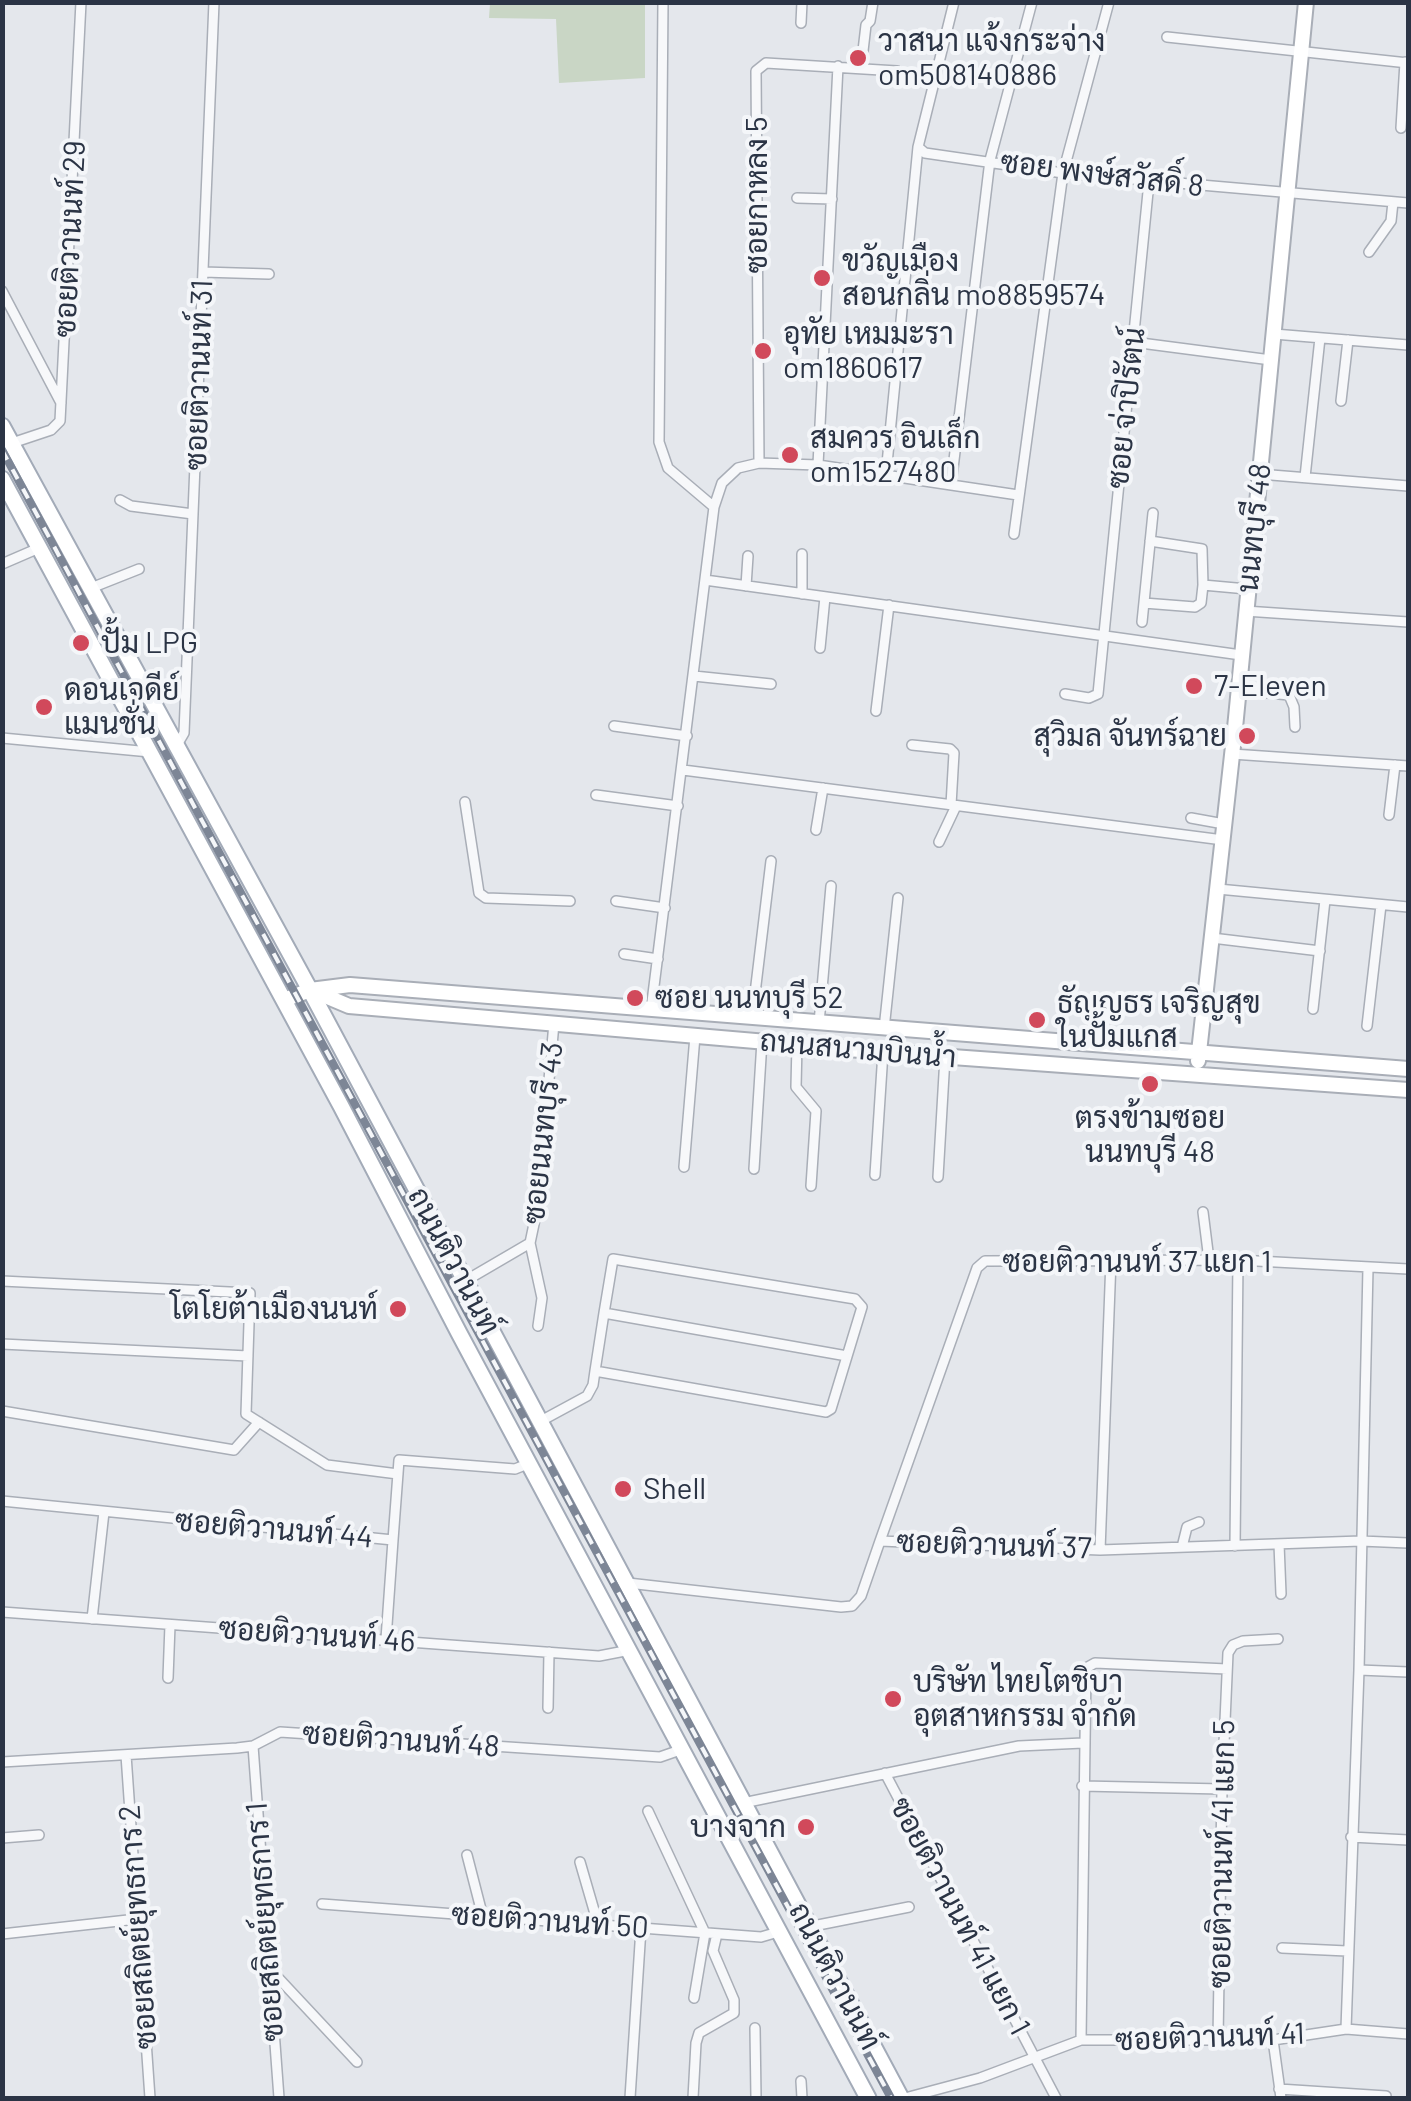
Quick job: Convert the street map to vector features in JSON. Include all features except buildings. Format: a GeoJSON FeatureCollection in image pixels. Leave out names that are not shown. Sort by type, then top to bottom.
{"type":"FeatureCollection","features":[{"type":"Feature","properties":{"kind":"main road","name":"นนทบุรี 48"},"geometry":{"type":"LineString","coordinates":[[1196,1075],[1232,754],[1306,2]]}},
{"type":"Feature","properties":{"kind":"main road","name":"ถนนติวานนท์"},"geometry":{"type":"LineString","coordinates":[[2,426],[310,990],[808,1927],[903,2098]]}},
{"type":"Feature","properties":{"kind":"main road","name":"ถนนติวานนท์"},"geometry":{"type":"LineString","coordinates":[[2,478],[868,2098]]}},
{"type":"Feature","properties":{"kind":"main road","name":"ถนนสนามบินน้ำ"},"geometry":{"type":"LineString","coordinates":[[284,1000],[310,990],[350,985],[1408,1069]]}},
{"type":"Feature","properties":{"kind":"main road","name":"ถนนสนามบินน้ำ"},"geometry":{"type":"LineString","coordinates":[[310,990],[348,1006],[945,1057],[1408,1090]]}},
{"type":"Feature","properties":{"kind":"main road"},"geometry":{"type":"LineString","coordinates":[[614,1617],[637,1605]]}},
{"type":"Feature","properties":{"kind":"street","name":"ซอยติวานนท์ 29"},"geometry":{"type":"LineString","coordinates":[[62,405],[81,2]]}},
{"type":"Feature","properties":{"kind":"street","name":"ซอยติวานนท์ 31"},"geometry":{"type":"LineString","coordinates":[[177,745],[184,733],[214,2]]}},
{"type":"Feature","properties":{"kind":"street"},"geometry":{"type":"LineString","coordinates":[[664,2],[659,442],[668,468],[714,507]]}},
{"type":"Feature","properties":{"kind":"street"},"geometry":{"type":"LineString","coordinates":[[800,23],[802,2]]}},
{"type":"Feature","properties":{"kind":"street"},"geometry":{"type":"LineString","coordinates":[[862,68],[866,25],[873,2]]}},
{"type":"Feature","properties":{"kind":"street"},"geometry":{"type":"LineString","coordinates":[[886,474],[918,148],[954,2]]}},
{"type":"Feature","properties":{"kind":"street"},"geometry":{"type":"LineString","coordinates":[[951,485],[990,160],[1032,2]]}},
{"type":"Feature","properties":{"kind":"street"},"geometry":{"type":"LineString","coordinates":[[1014,534],[1062,172],[1110,2]]}},
{"type":"Feature","properties":{"kind":"street"},"geometry":{"type":"LineString","coordinates":[[1167,37],[1407,62],[1401,128]]}},
{"type":"Feature","properties":{"kind":"street","name":"ซอยกาหลง 5"},"geometry":{"type":"LineString","coordinates":[[759,463],[756,72],[766,62],[897,71]]}},
{"type":"Feature","properties":{"kind":"street"},"geometry":{"type":"LineString","coordinates":[[818,465],[838,66]]}},
{"type":"Feature","properties":{"kind":"street","name":"ซอย พงษ์สวัสดิ์ 8"},"geometry":{"type":"LineString","coordinates":[[918,148],[925,153],[1149,182],[1408,204]]}},
{"type":"Feature","properties":{"kind":"street","name":"ซอย จ่าปิรัตน์"},"geometry":{"type":"LineString","coordinates":[[1064,694],[1089,698],[1098,694],[1149,182]]}},
{"type":"Feature","properties":{"kind":"street"},"geometry":{"type":"LineString","coordinates":[[797,198],[832,199]]}},
{"type":"Feature","properties":{"kind":"street"},"geometry":{"type":"LineString","coordinates":[[1369,252],[1391,221],[1393,202]]}},
{"type":"Feature","properties":{"kind":"street"},"geometry":{"type":"LineString","coordinates":[[203,272],[269,274]]}},
{"type":"Feature","properties":{"kind":"street"},"geometry":{"type":"LineString","coordinates":[[2,291],[62,405],[56,426],[12,443]]}},
{"type":"Feature","properties":{"kind":"street"},"geometry":{"type":"LineString","coordinates":[[1274,334],[1408,345]]}},
{"type":"Feature","properties":{"kind":"street"},"geometry":{"type":"LineString","coordinates":[[1306,478],[1320,338]]}},
{"type":"Feature","properties":{"kind":"street"},"geometry":{"type":"LineString","coordinates":[[1341,402],[1348,340]]}},
{"type":"Feature","properties":{"kind":"street"},"geometry":{"type":"LineString","coordinates":[[1133,342],[1271,360]]}},
{"type":"Feature","properties":{"kind":"street"},"geometry":{"type":"LineString","coordinates":[[824,360],[860,363]]}},
{"type":"Feature","properties":{"kind":"street"},"geometry":{"type":"LineString","coordinates":[[651,1010],[714,507],[722,483],[738,468],[759,463],[818,465],[1018,496]]}},
{"type":"Feature","properties":{"kind":"street"},"geometry":{"type":"LineString","coordinates":[[1260,474],[1408,486]]}},
{"type":"Feature","properties":{"kind":"street"},"geometry":{"type":"LineString","coordinates":[[120,500],[131,506],[193,514]]}},
{"type":"Feature","properties":{"kind":"street"},"geometry":{"type":"LineString","coordinates":[[1142,622],[1153,513]]}},
{"type":"Feature","properties":{"kind":"street"},"geometry":{"type":"LineString","coordinates":[[1144,602],[1200,606],[1204,585],[1202,549],[1150,541]]}},
{"type":"Feature","properties":{"kind":"street"},"geometry":{"type":"LineString","coordinates":[[2,564],[40,548]]}},
{"type":"Feature","properties":{"kind":"street"},"geometry":{"type":"LineString","coordinates":[[802,554],[802,594]]}},
{"type":"Feature","properties":{"kind":"street"},"geometry":{"type":"LineString","coordinates":[[746,586],[748,556]]}},
{"type":"Feature","properties":{"kind":"street"},"geometry":{"type":"LineString","coordinates":[[91,588],[139,568]]}},
{"type":"Feature","properties":{"kind":"street"},"geometry":{"type":"LineString","coordinates":[[705,580],[1241,655]]}},
{"type":"Feature","properties":{"kind":"street"},"geometry":{"type":"LineString","coordinates":[[1204,585],[1247,589]]}},
{"type":"Feature","properties":{"kind":"street"},"geometry":{"type":"LineString","coordinates":[[820,648],[826,597]]}},
{"type":"Feature","properties":{"kind":"street"},"geometry":{"type":"LineString","coordinates":[[876,711],[889,605]]}},
{"type":"Feature","properties":{"kind":"street"},"geometry":{"type":"LineString","coordinates":[[1245,610],[1408,622]]}},
{"type":"Feature","properties":{"kind":"street"},"geometry":{"type":"LineString","coordinates":[[694,676],[771,684]]}},
{"type":"Feature","properties":{"kind":"street"},"geometry":{"type":"LineString","coordinates":[[1238,690],[1289,695],[1295,727]]}},
{"type":"Feature","properties":{"kind":"street"},"geometry":{"type":"LineString","coordinates":[[614,726],[687,736]]}},
{"type":"Feature","properties":{"kind":"street"},"geometry":{"type":"LineString","coordinates":[[2,738],[150,752]]}},
{"type":"Feature","properties":{"kind":"street"},"geometry":{"type":"LineString","coordinates":[[912,745],[950,748],[954,754],[954,805],[939,842]]}},
{"type":"Feature","properties":{"kind":"street"},"geometry":{"type":"LineString","coordinates":[[1232,754],[1408,766]]}},
{"type":"Feature","properties":{"kind":"street"},"geometry":{"type":"LineString","coordinates":[[1389,815],[1395,765]]}},
{"type":"Feature","properties":{"kind":"street"},"geometry":{"type":"LineString","coordinates":[[683,770],[954,805],[1223,832]]}},
{"type":"Feature","properties":{"kind":"street"},"geometry":{"type":"LineString","coordinates":[[816,830],[823,788]]}},
{"type":"Feature","properties":{"kind":"street"},"geometry":{"type":"LineString","coordinates":[[596,795],[678,806]]}},
{"type":"Feature","properties":{"kind":"street"},"geometry":{"type":"LineString","coordinates":[[464,802],[480,894],[486,898],[570,901]]}},
{"type":"Feature","properties":{"kind":"street"},"geometry":{"type":"LineString","coordinates":[[1192,818],[1223,832]]}},
{"type":"Feature","properties":{"kind":"street"},"geometry":{"type":"LineString","coordinates":[[752,1018],[772,861]]}},
{"type":"Feature","properties":{"kind":"street"},"geometry":{"type":"LineString","coordinates":[[819,1023],[832,886]]}},
{"type":"Feature","properties":{"kind":"street"},"geometry":{"type":"LineString","coordinates":[[1218,889],[1408,907]]}},
{"type":"Feature","properties":{"kind":"street"},"geometry":{"type":"LineString","coordinates":[[884,1028],[898,898]]}},
{"type":"Feature","properties":{"kind":"street"},"geometry":{"type":"LineString","coordinates":[[1313,1009],[1325,900]]}},
{"type":"Feature","properties":{"kind":"street"},"geometry":{"type":"LineString","coordinates":[[616,901],[665,908]]}},
{"type":"Feature","properties":{"kind":"street"},"geometry":{"type":"LineString","coordinates":[[1367,1026],[1381,905]]}},
{"type":"Feature","properties":{"kind":"street"},"geometry":{"type":"LineString","coordinates":[[1212,938],[1320,951]]}},
{"type":"Feature","properties":{"kind":"street"},"geometry":{"type":"LineString","coordinates":[[624,954],[658,958]]}},
{"type":"Feature","properties":{"kind":"street","name":"ซอยนนทบุรี 43"},"geometry":{"type":"LineString","coordinates":[[530,1243],[538,1205],[554,1023]]}},
{"type":"Feature","properties":{"kind":"street"},"geometry":{"type":"LineString","coordinates":[[684,1166],[696,1036]]}},
{"type":"Feature","properties":{"kind":"street"},"geometry":{"type":"LineString","coordinates":[[754,1169],[762,1041]]}},
{"type":"Feature","properties":{"kind":"street"},"geometry":{"type":"LineString","coordinates":[[797,1044],[796,1088],[816,1111],[811,1186]]}},
{"type":"Feature","properties":{"kind":"street"},"geometry":{"type":"LineString","coordinates":[[875,1175],[882,1052]]}},
{"type":"Feature","properties":{"kind":"street"},"geometry":{"type":"LineString","coordinates":[[938,1177],[945,1057]]}},
{"type":"Feature","properties":{"kind":"street"},"geometry":{"type":"LineString","coordinates":[[1203,1212],[1208,1260]]}},
{"type":"Feature","properties":{"kind":"street"},"geometry":{"type":"LineString","coordinates":[[465,1282],[530,1243],[542,1298],[538,1326]]}},
{"type":"Feature","properties":{"kind":"street"},"geometry":{"type":"LineString","coordinates":[[539,1422],[587,1396],[595,1371],[613,1259],[855,1299],[862,1306],[831,1409],[826,1412],[595,1371]]}},
{"type":"Feature","properties":{"kind":"street"},"geometry":{"type":"LineString","coordinates":[[1100,1550],[1112,1260]]}},
{"type":"Feature","properties":{"kind":"street"},"geometry":{"type":"LineString","coordinates":[[1235,1546],[1238,1260]]}},
{"type":"Feature","properties":{"kind":"street","name":"ซอยติวานนท์ 37 แยก 1"},"geometry":{"type":"LineString","coordinates":[[880,1541],[980,1264],[1238,1260],[1408,1269]]}},
{"type":"Feature","properties":{"kind":"street","name":"ซอยติวานนท์ 41"},"geometry":{"type":"LineString","coordinates":[[903,2098],[1036,2058],[1081,2040],[1273,2040],[1346,2029],[1368,1268]]}},
{"type":"Feature","properties":{"kind":"street"},"geometry":{"type":"LineString","coordinates":[[2,1281],[250,1293],[246,1414],[327,1466],[398,1474],[399,1460],[515,1470],[530,1463]]}},
{"type":"Feature","properties":{"kind":"street"},"geometry":{"type":"LineString","coordinates":[[604,1313],[846,1356]]}},
{"type":"Feature","properties":{"kind":"street"},"geometry":{"type":"LineString","coordinates":[[2,1344],[248,1356]]}},
{"type":"Feature","properties":{"kind":"street"},"geometry":{"type":"LineString","coordinates":[[2,1411],[234,1450],[259,1422]]}},
{"type":"Feature","properties":{"kind":"street","name":"ซอยติวานนท์ 44"},"geometry":{"type":"LineString","coordinates":[[2,1501],[394,1540],[398,1474]]}},
{"type":"Feature","properties":{"kind":"street"},"geometry":{"type":"LineString","coordinates":[[92,1619],[104,1512]]}},
{"type":"Feature","properties":{"kind":"street"},"geometry":{"type":"LineString","coordinates":[[1182,1548],[1188,1527],[1199,1522]]}},
{"type":"Feature","properties":{"kind":"street"},"geometry":{"type":"LineString","coordinates":[[386,1639],[394,1540]]}},
{"type":"Feature","properties":{"kind":"street","name":"ซอยติวานนท์ 37"},"geometry":{"type":"LineString","coordinates":[[625,1583],[852,1606],[861,1596],[880,1541],[1100,1550],[1362,1541],[1408,1543]]}},
{"type":"Feature","properties":{"kind":"street"},"geometry":{"type":"LineString","coordinates":[[1279,1544],[1281,1594]]}},
{"type":"Feature","properties":{"kind":"street","name":"ซอยติวานนท์ 46"},"geometry":{"type":"LineString","coordinates":[[2,1612],[609,1656],[630,1650]]}},
{"type":"Feature","properties":{"kind":"street"},"geometry":{"type":"LineString","coordinates":[[168,1678],[170,1624]]}},
{"type":"Feature","properties":{"kind":"street"},"geometry":{"type":"LineString","coordinates":[[1081,2040],[1086,1668],[1095,1662],[1227,1670],[1228,1652],[1233,1645],[1278,1638]]}},
{"type":"Feature","properties":{"kind":"street"},"geometry":{"type":"LineString","coordinates":[[548,1708],[549,1652]]}},
{"type":"Feature","properties":{"kind":"street","name":"ซอยติวานนท์ 41 แยก 5"},"geometry":{"type":"LineString","coordinates":[[1218,2039],[1227,1670]]}},
{"type":"Feature","properties":{"kind":"street"},"geometry":{"type":"LineString","coordinates":[[1359,1670],[1408,1672]]}},
{"type":"Feature","properties":{"kind":"street","name":"ซอยติวานนท์ 48"},"geometry":{"type":"LineString","coordinates":[[2,1762],[253,1746],[280,1732],[660,1757],[682,1749]]}},
{"type":"Feature","properties":{"kind":"street"},"geometry":{"type":"LineString","coordinates":[[743,1803],[1018,1746],[1083,1743]]}},
{"type":"Feature","properties":{"kind":"street","name":"ซอยสถิตย์ยุทธการ 1"},"geometry":{"type":"LineString","coordinates":[[253,1746],[278,2098]]}},
{"type":"Feature","properties":{"kind":"street","name":"ซอยสถิตย์ยุทธการ 2"},"geometry":{"type":"LineString","coordinates":[[126,1755],[150,2098]]}},
{"type":"Feature","properties":{"kind":"street","name":"ซอยติวานนท์ 41 แยก 1"},"geometry":{"type":"LineString","coordinates":[[884,1773],[1056,2098]]}},
{"type":"Feature","properties":{"kind":"street"},"geometry":{"type":"LineString","coordinates":[[1082,1786],[1222,1790]]}},
{"type":"Feature","properties":{"kind":"street"},"geometry":{"type":"LineString","coordinates":[[648,1810],[706,1933],[694,1998]]}},
{"type":"Feature","properties":{"kind":"street"},"geometry":{"type":"LineString","coordinates":[[2,1838],[39,1835]]}},
{"type":"Feature","properties":{"kind":"street"},"geometry":{"type":"LineString","coordinates":[[1351,1836],[1408,1840]]}},
{"type":"Feature","properties":{"kind":"street"},"geometry":{"type":"LineString","coordinates":[[466,1855],[483,1916]]}},
{"type":"Feature","properties":{"kind":"street"},"geometry":{"type":"LineString","coordinates":[[580,1862],[598,1924]]}},
{"type":"Feature","properties":{"kind":"street","name":"ซอยติวานนท์ 50"},"geometry":{"type":"LineString","coordinates":[[322,1904],[717,1934],[761,1936],[778,1932]]}},
{"type":"Feature","properties":{"kind":"street"},"geometry":{"type":"LineString","coordinates":[[808,1927],[909,1907]]}},
{"type":"Feature","properties":{"kind":"street"},"geometry":{"type":"LineString","coordinates":[[2,1934],[138,1919]]}},
{"type":"Feature","properties":{"kind":"street"},"geometry":{"type":"LineString","coordinates":[[630,2098],[641,1928]]}},
{"type":"Feature","properties":{"kind":"street"},"geometry":{"type":"LineString","coordinates":[[693,2098],[699,2032],[734,2013],[713,1951],[717,1934]]}},
{"type":"Feature","properties":{"kind":"street"},"geometry":{"type":"LineString","coordinates":[[1282,1948],[1347,1950]]}},
{"type":"Feature","properties":{"kind":"street"},"geometry":{"type":"LineString","coordinates":[[268,1967],[357,2062]]}},
{"type":"Feature","properties":{"kind":"street"},"geometry":{"type":"LineString","coordinates":[[755,2028],[756,2098]]}},
{"type":"Feature","properties":{"kind":"street"},"geometry":{"type":"LineString","coordinates":[[1346,2029],[1408,2034]]}},
{"type":"Feature","properties":{"kind":"street"},"geometry":{"type":"LineString","coordinates":[[1273,2040],[1280,2094],[1386,2096]]}},
{"type":"Feature","properties":{"kind":"street"},"geometry":{"type":"LineString","coordinates":[[802,2081],[802,2098]]}},
{"type":"Feature","properties":{"kind":"green space"},"geometry":{"type":"Polygon","coordinates":[[[490,3],[645,3],[645,78],[559,83],[556,19],[489,18],[490,3]]]}},
{"type":"Feature","properties":{"kind":"railway"},"geometry":{"type":"LineString","coordinates":[[2,450],[891,2098]]}},
{"type":"Feature","properties":{"kind":"place","name":"วาสนา แจ้งกระจ่าง om508140886"},"geometry":{"type":"Point","coordinates":[858,58]}},
{"type":"Feature","properties":{"kind":"place","name":"ขวัญเมือง สอนกลิ่น mo8859574"},"geometry":{"type":"Point","coordinates":[822,278]}},
{"type":"Feature","properties":{"kind":"place","name":"อุทัย เหมมะรา om1860617"},"geometry":{"type":"Point","coordinates":[763,351]}},
{"type":"Feature","properties":{"kind":"place","name":"สมควร อินเล็ก om1527480"},"geometry":{"type":"Point","coordinates":[790,455]}},
{"type":"Feature","properties":{"kind":"place","name":"ปั้ม LPG"},"geometry":{"type":"Point","coordinates":[81,643]}},
{"type":"Feature","properties":{"kind":"place","name":"7-Eleven"},"geometry":{"type":"Point","coordinates":[1194,686]}},
{"type":"Feature","properties":{"kind":"place","name":"ดอนเจดีย์ แมนชั่น"},"geometry":{"type":"Point","coordinates":[44,707]}},
{"type":"Feature","properties":{"kind":"place","name":"สุวิมล จันทร์ฉาย"},"geometry":{"type":"Point","coordinates":[1247,736]}},
{"type":"Feature","properties":{"kind":"place","name":"ซอย นนทบุรี 52"},"geometry":{"type":"Point","coordinates":[635,998]}},
{"type":"Feature","properties":{"kind":"place","name":"ธัญญธร เจริญสุข ในปั้มแกส"},"geometry":{"type":"Point","coordinates":[1037,1020]}},
{"type":"Feature","properties":{"kind":"place","name":"ตรงข้ามซอย นนทบุรี 48"},"geometry":{"type":"Point","coordinates":[1150,1084]}},
{"type":"Feature","properties":{"kind":"place","name":"โตโยต้าเมืองนนท์"},"geometry":{"type":"Point","coordinates":[398,1309]}},
{"type":"Feature","properties":{"kind":"place","name":"Shell"},"geometry":{"type":"Point","coordinates":[623,1489]}},
{"type":"Feature","properties":{"kind":"place","name":"บริษัท ไทยโตชิบา อุตสาหกรรม จำกัด"},"geometry":{"type":"Point","coordinates":[893,1699]}},
{"type":"Feature","properties":{"kind":"place","name":"บางจาก"},"geometry":{"type":"Point","coordinates":[806,1827]}}]}
